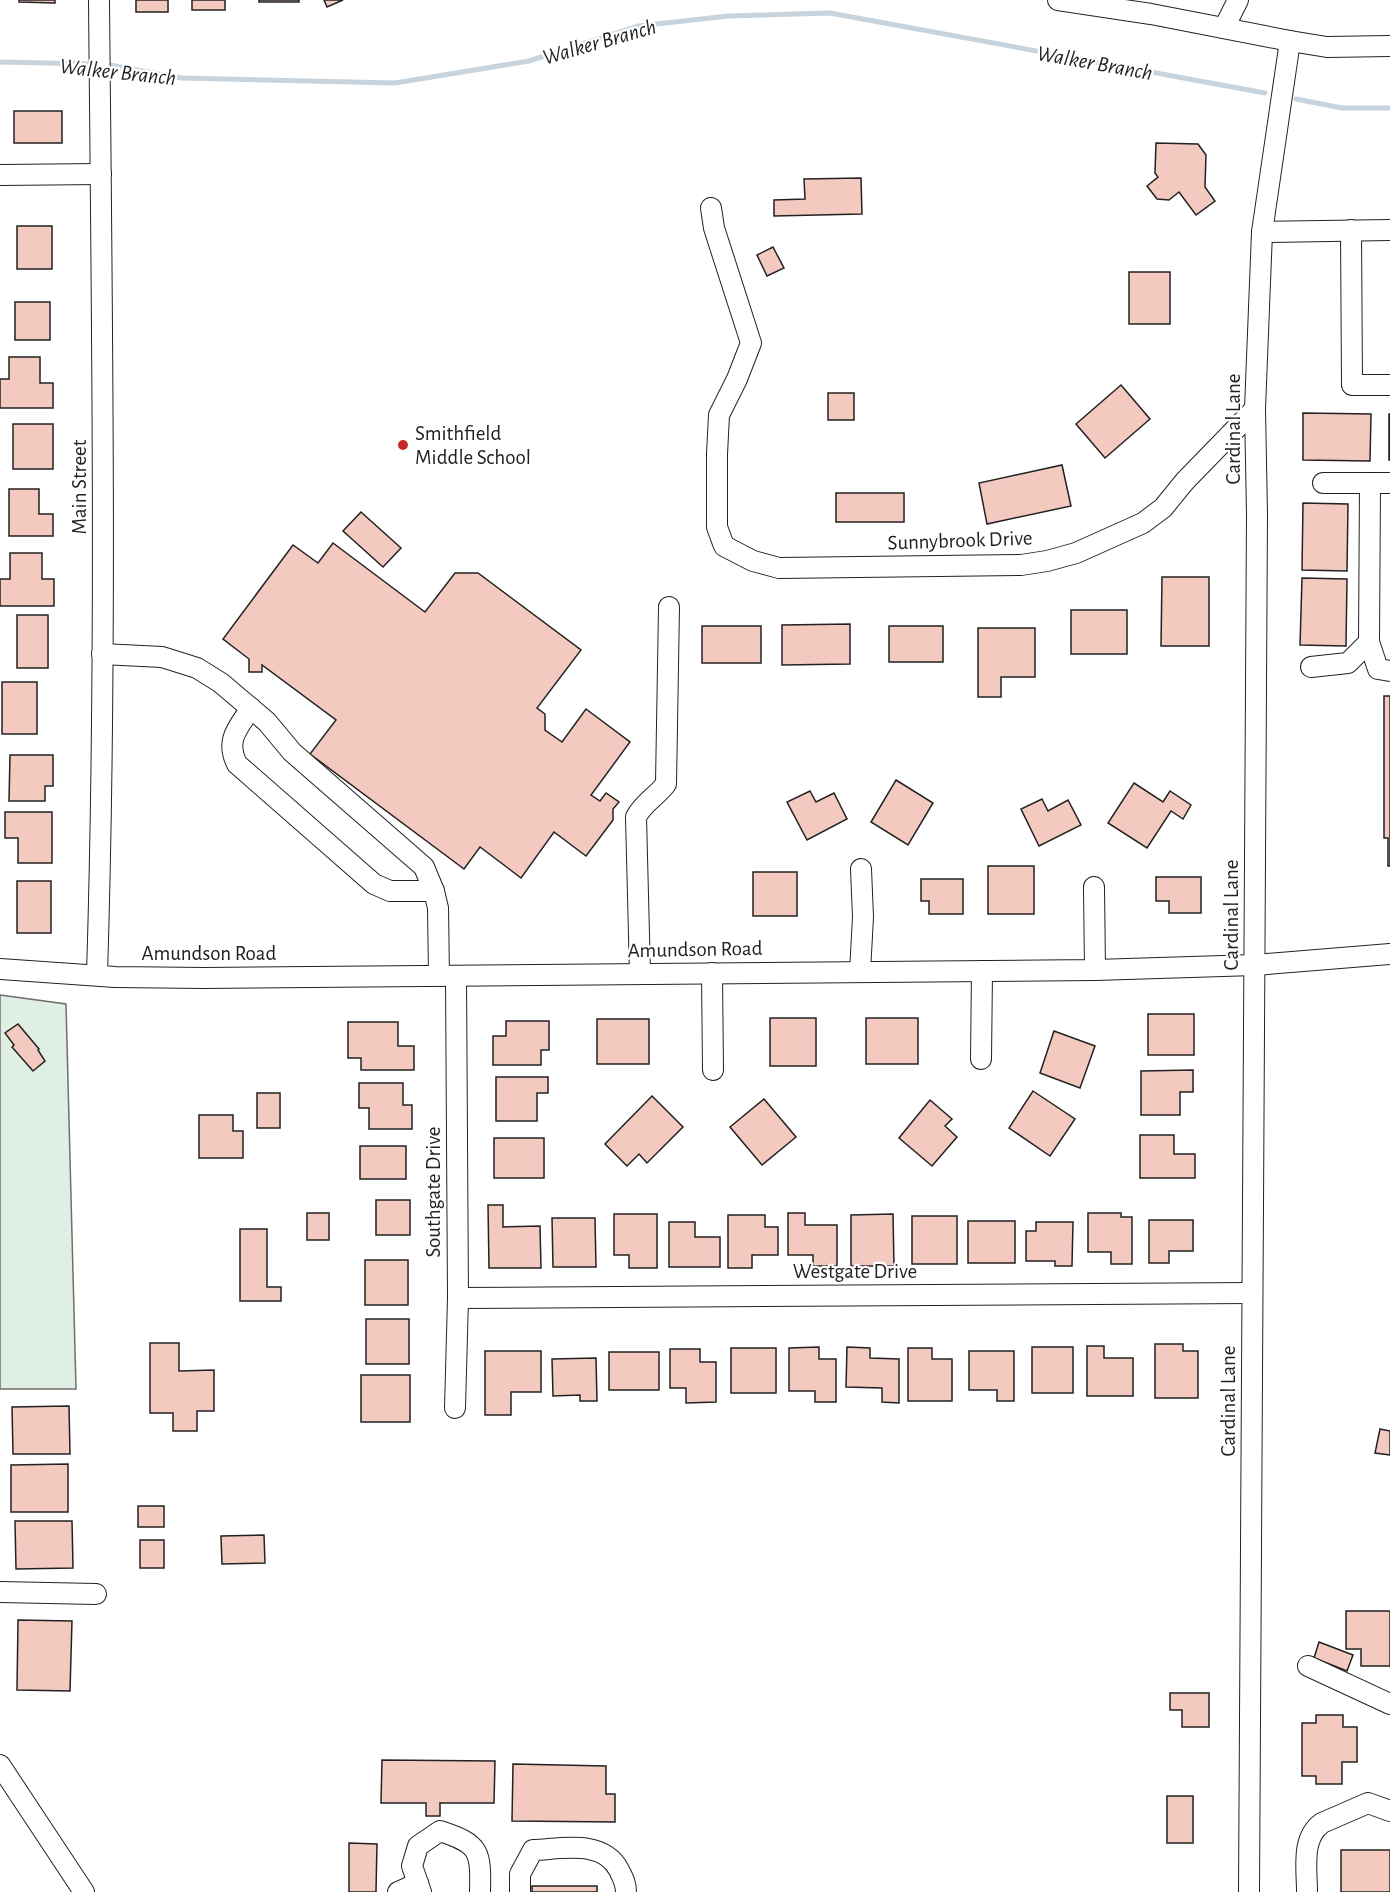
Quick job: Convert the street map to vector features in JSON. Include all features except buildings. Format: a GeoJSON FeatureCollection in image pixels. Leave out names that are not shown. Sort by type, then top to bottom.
{"type":"FeatureCollection","features":[{"type":"Feature","properties":{"kind":"street","name":"Main Street"},"geometry":{"type":"LineString","coordinates":[[97,975],[102,654],[103,277],[99,0]]}},
{"type":"Feature","properties":{"kind":"street"},"geometry":{"type":"LineString","coordinates":[[1058,0],[1151,7],[1224,27],[1290,41],[1327,46],[1390,46]]}},
{"type":"Feature","properties":{"kind":"street"},"geometry":{"type":"LineString","coordinates":[[1224,27],[1238,0]]}},
{"type":"Feature","properties":{"kind":"street","name":"Cardinal Lane"},"geometry":{"type":"LineString","coordinates":[[1249,1892],[1257,514],[1255,410],[1262,232],[1290,41]]}},
{"type":"Feature","properties":{"kind":"street"},"geometry":{"type":"LineString","coordinates":[[0,175],[101,174]]}},
{"type":"Feature","properties":{"kind":"street","name":"Sunnybrook Drive"},"geometry":{"type":"LineString","coordinates":[[711,208],[714,228],[751,343],[737,380],[719,415],[717,527],[724,546],[753,561],[779,568],[1021,565],[1076,553],[1143,523],[1163,508],[1185,480],[1255,410]]}},
{"type":"Feature","properties":{"kind":"street"},"geometry":{"type":"LineString","coordinates":[[1352,230],[1352,385],[1390,385]]}},
{"type":"Feature","properties":{"kind":"street"},"geometry":{"type":"LineString","coordinates":[[1262,232],[1390,230]]}},
{"type":"Feature","properties":{"kind":"street"},"geometry":{"type":"LineString","coordinates":[[1323,483],[1390,483]]}},
{"type":"Feature","properties":{"kind":"street"},"geometry":{"type":"LineString","coordinates":[[1370,483],[1369,642],[1378,669],[1390,670]]}},
{"type":"Feature","properties":{"kind":"street"},"geometry":{"type":"LineString","coordinates":[[640,974],[636,818],[642,805],[657,795],[666,784],[669,607]]}},
{"type":"Feature","properties":{"kind":"street"},"geometry":{"type":"LineString","coordinates":[[1311,667],[1348,663],[1369,642]]}},
{"type":"Feature","properties":{"kind":"street","name":"Southgate Drive"},"geometry":{"type":"LineString","coordinates":[[102,654],[162,657],[197,668],[221,683],[267,722],[292,752],[424,867],[438,908],[448,976],[458,1298],[454,1408]]}},
{"type":"Feature","properties":{"kind":"street"},"geometry":{"type":"LineString","coordinates":[[251,708],[232,738],[232,754],[237,764],[374,884],[390,891],[434,891]]}},
{"type":"Feature","properties":{"kind":"street"},"geometry":{"type":"LineString","coordinates":[[860,972],[863,917],[861,869]]}},
{"type":"Feature","properties":{"kind":"street"},"geometry":{"type":"LineString","coordinates":[[1094,887],[1095,970]]}},
{"type":"Feature","properties":{"kind":"street","name":"Amundson Road"},"geometry":{"type":"LineString","coordinates":[[0,969],[204,978],[1095,970],[1255,965],[1390,954]]}},
{"type":"Feature","properties":{"kind":"street"},"geometry":{"type":"LineString","coordinates":[[981,1059],[982,970]]}},
{"type":"Feature","properties":{"kind":"street"},"geometry":{"type":"LineString","coordinates":[[712,973],[713,1070]]}},
{"type":"Feature","properties":{"kind":"street","name":"Westgate Drive"},"geometry":{"type":"LineString","coordinates":[[458,1298],[1252,1293]]}},
{"type":"Feature","properties":{"kind":"street"},"geometry":{"type":"LineString","coordinates":[[0,1592],[96,1594]]}},
{"type":"Feature","properties":{"kind":"street"},"geometry":{"type":"LineString","coordinates":[[1308,1666],[1390,1704]]}},
{"type":"Feature","properties":{"kind":"street"},"geometry":{"type":"LineString","coordinates":[[0,1765],[84,1892]]}},
{"type":"Feature","properties":{"kind":"street"},"geometry":{"type":"LineString","coordinates":[[1307,1892],[1308,1841],[1316,1827],[1368,1803],[1389,1808]]}},
{"type":"Feature","properties":{"kind":"street"},"geometry":{"type":"LineString","coordinates":[[398,1892],[419,1887],[412,1866],[418,1846],[440,1831],[463,1838],[476,1851],[481,1865],[480,1892]]}},
{"type":"Feature","properties":{"kind":"street"},"geometry":{"type":"LineString","coordinates":[[520,1892],[520,1874],[533,1850],[592,1848],[613,1859],[626,1884],[626,1892]]}},
{"type":"Feature","properties":{"kind":"green space"},"geometry":{"type":"Polygon","coordinates":[[[0,995],[66,1004],[76,1389],[0,1389],[0,995]]]}},
{"type":"Feature","properties":{"kind":"waterway","name":"Walker Branch"},"geometry":{"type":"LineString","coordinates":[[104,64],[182,78],[395,83],[529,61],[639,26],[728,16],[830,13],[1265,93]]}},
{"type":"Feature","properties":{"kind":"waterway","name":"Walker Branch"},"geometry":{"type":"LineString","coordinates":[[0,62],[94,64]]}},
{"type":"Feature","properties":{"kind":"waterway","name":"Walker Branch"},"geometry":{"type":"LineString","coordinates":[[1296,99],[1342,108],[1390,108]]}},
{"type":"Feature","properties":{"kind":"place","name":"Smithfield Middle School"},"geometry":{"type":"Point","coordinates":[403,445]}}]}
